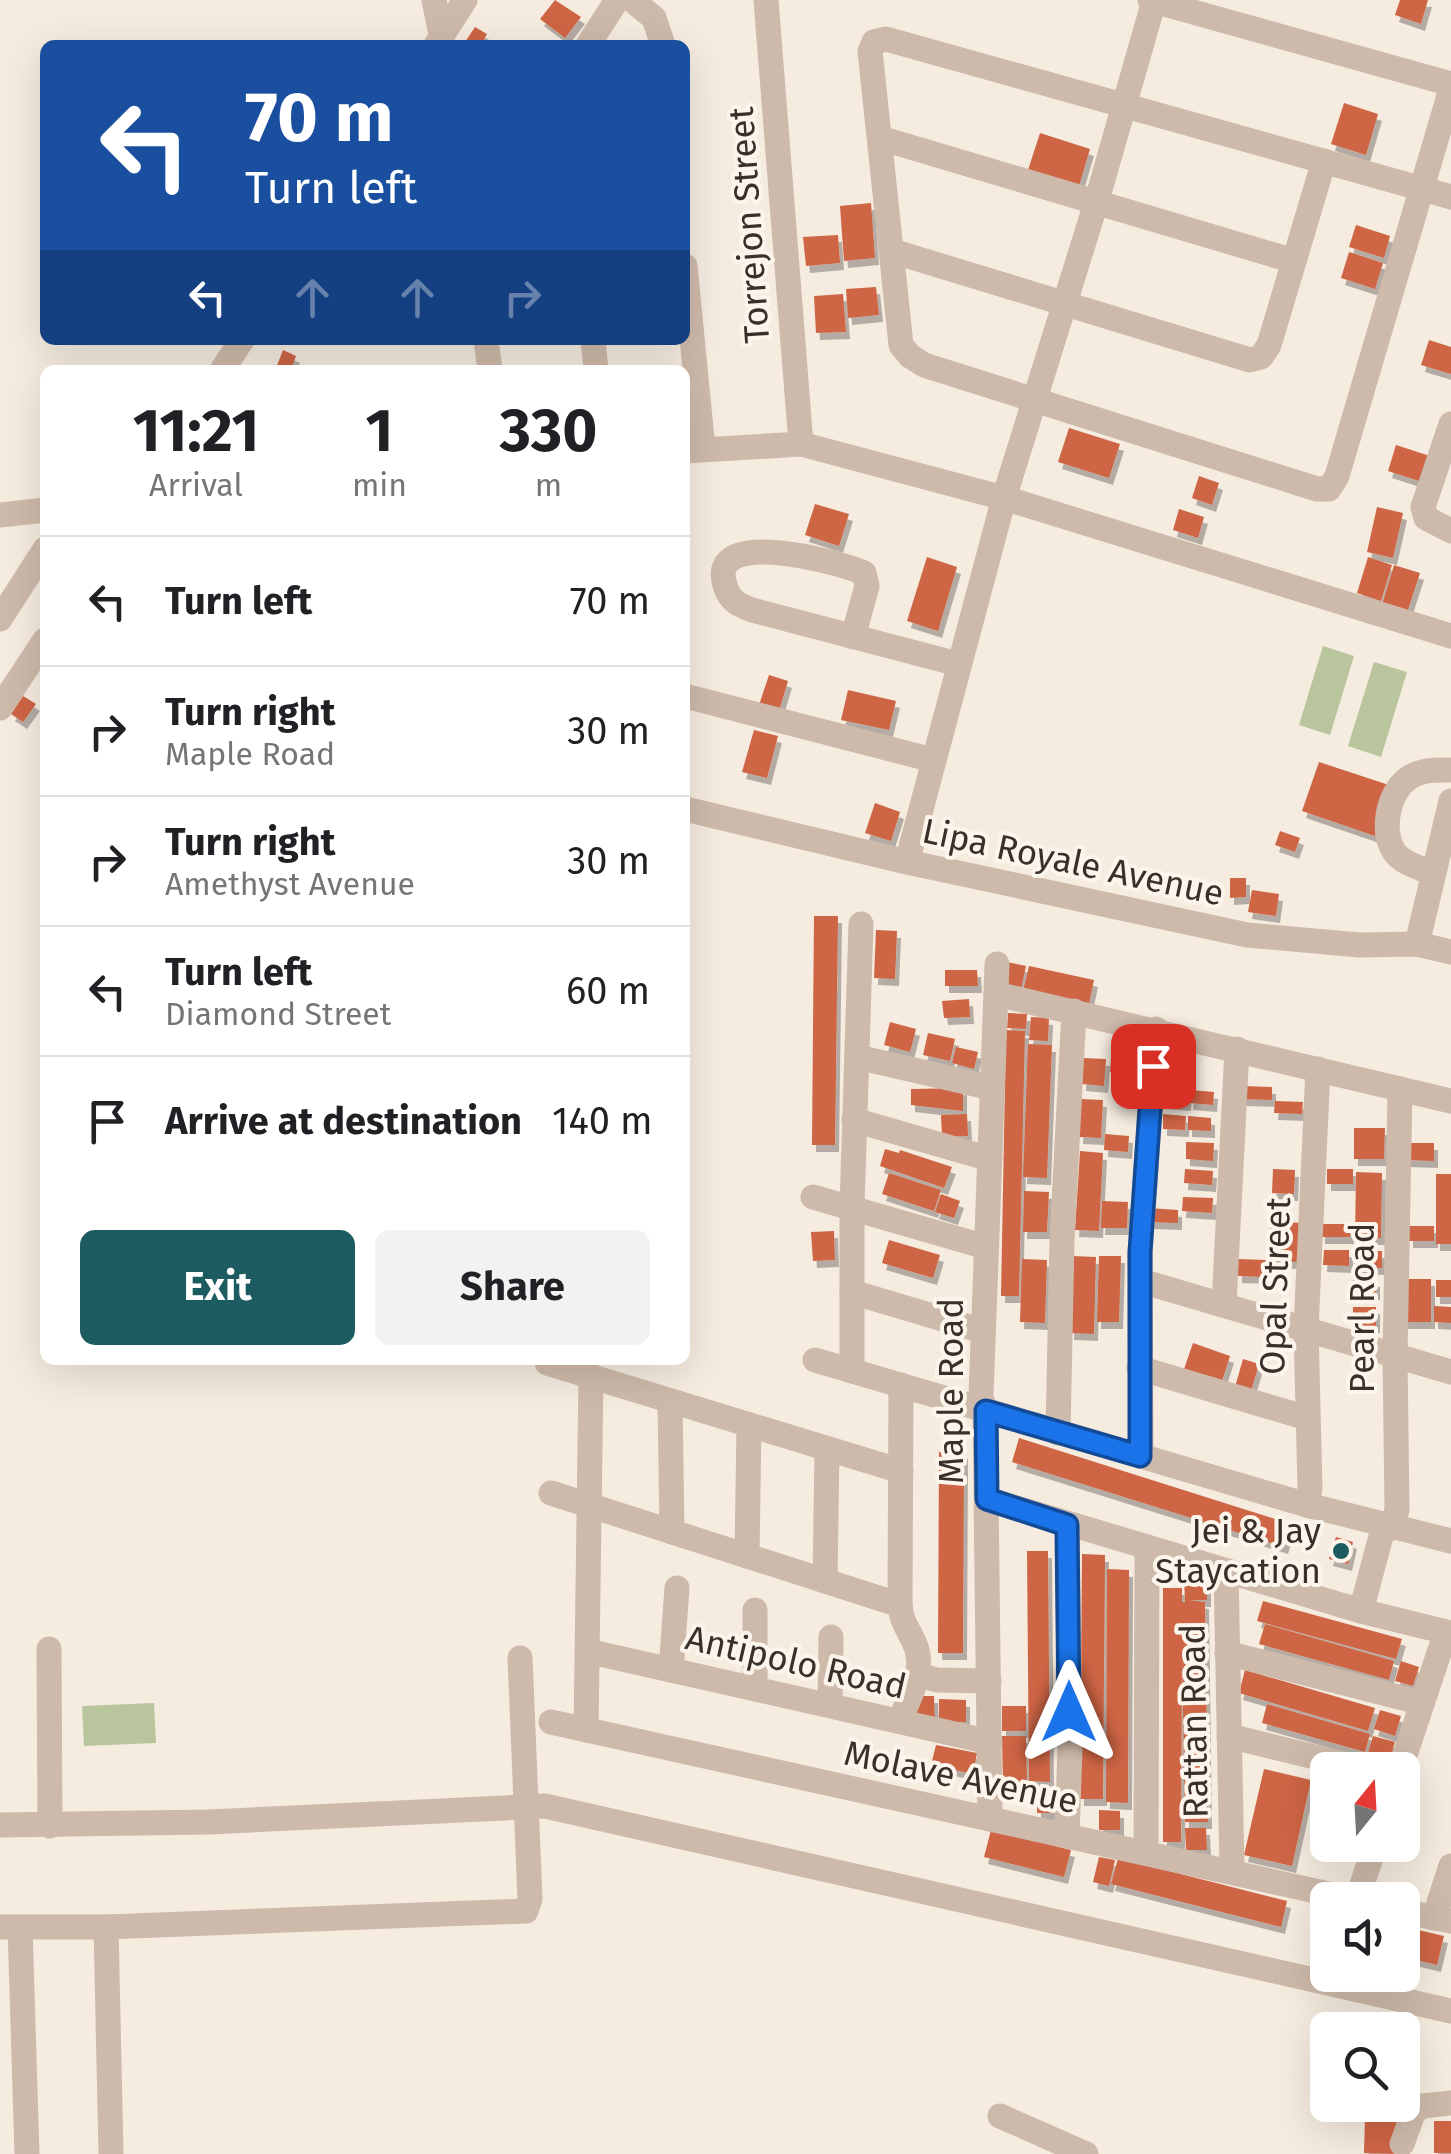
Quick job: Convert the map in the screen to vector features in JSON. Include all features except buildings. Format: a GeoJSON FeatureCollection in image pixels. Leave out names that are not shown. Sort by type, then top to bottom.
{"type":"FeatureCollection","features":[{"type":"Feature","properties":{"kind":"street"},"geometry":{"type":"LineString","coordinates":[[434,0],[441,40]]}},
{"type":"Feature","properties":{"kind":"street"},"geometry":{"type":"LineString","coordinates":[[442,40],[465,0]]}},
{"type":"Feature","properties":{"kind":"street"},"geometry":{"type":"LineString","coordinates":[[591,40],[617,0]]}},
{"type":"Feature","properties":{"kind":"street"},"geometry":{"type":"LineString","coordinates":[[632,0],[654,18],[661,40]]}},
{"type":"Feature","properties":{"kind":"street","name":"Torrejon Street"},"geometry":{"type":"LineString","coordinates":[[766,0],[801,444]]}},
{"type":"Feature","properties":{"kind":"street"},"geometry":{"type":"LineString","coordinates":[[907,862],[1004,498],[1034,402],[1066,304],[1125,106],[1152,1],[1451,87],[1423,190],[1336,476],[1329,488],[1317,489],[1034,402],[924,365],[910,356],[901,345],[870,51],[874,42],[886,40],[1125,106],[1324,161],[1423,190],[1451,197]]}},
{"type":"Feature","properties":{"kind":"street"},"geometry":{"type":"LineString","coordinates":[[880,138],[1294,260]]}},
{"type":"Feature","properties":{"kind":"street"},"geometry":{"type":"LineString","coordinates":[[892,252],[1250,360],[1262,357],[1270,344],[1324,161]]}},
{"type":"Feature","properties":{"kind":"street"},"geometry":{"type":"LineString","coordinates":[[690,368],[694,450],[801,444],[1004,498],[1451,636]]}},
{"type":"Feature","properties":{"kind":"street"},"geometry":{"type":"LineString","coordinates":[[1451,424],[1423,507],[1426,518],[1451,531]]}},
{"type":"Feature","properties":{"kind":"street"},"geometry":{"type":"LineString","coordinates":[[0,515],[40,511]]}},
{"type":"Feature","properties":{"kind":"street"},"geometry":{"type":"LineString","coordinates":[[853,637],[867,586],[864,573],[850,566],[782,551],[761,551],[723,565],[721,572],[728,594],[738,605],[853,637],[958,664]]}},
{"type":"Feature","properties":{"kind":"street"},"geometry":{"type":"LineString","coordinates":[[0,619],[12,582],[40,554]]}},
{"type":"Feature","properties":{"kind":"street"},"geometry":{"type":"LineString","coordinates":[[0,708],[40,648]]}},
{"type":"Feature","properties":{"kind":"street"},"geometry":{"type":"LineString","coordinates":[[690,697],[933,760]]}},
{"type":"Feature","properties":{"kind":"street"},"geometry":{"type":"LineString","coordinates":[[1432,873],[1397,855],[1388,838],[1389,811],[1396,790],[1409,776],[1427,770],[1451,770]]}},
{"type":"Feature","properties":{"kind":"street"},"geometry":{"type":"LineString","coordinates":[[1417,944],[1451,802]]}},
{"type":"Feature","properties":{"kind":"street","name":"Lipa Royale Avenue"},"geometry":{"type":"LineString","coordinates":[[690,810],[907,862],[1247,935],[1358,946],[1417,944],[1451,952]]}},
{"type":"Feature","properties":{"kind":"street"},"geometry":{"type":"LineString","coordinates":[[852,1371],[852,1207],[861,924]]}},
{"type":"Feature","properties":{"kind":"street","name":"Maple Road"},"geometry":{"type":"LineString","coordinates":[[990,1818],[986,1411],[981,1396],[997,964]]}},
{"type":"Feature","properties":{"kind":"street"},"geometry":{"type":"LineString","coordinates":[[996,994],[1451,1101]]}},
{"type":"Feature","properties":{"kind":"street"},"geometry":{"type":"LineString","coordinates":[[1058,1433],[1062,1240],[1074,1011]]}},
{"type":"Feature","properties":{"kind":"street"},"geometry":{"type":"LineString","coordinates":[[1140,1456],[1141,1281],[1156,1030]]}},
{"type":"Feature","properties":{"kind":"street"},"geometry":{"type":"LineString","coordinates":[[1224,1305],[1237,1049]]}},
{"type":"Feature","properties":{"kind":"street"},"geometry":{"type":"LineString","coordinates":[[856,1056],[992,1088]]}},
{"type":"Feature","properties":{"kind":"street","name":"Opal Street"},"geometry":{"type":"LineString","coordinates":[[1306,1505],[1310,1488],[1306,1329],[1318,1069]]}},
{"type":"Feature","properties":{"kind":"street","name":"Pearl Road"},"geometry":{"type":"LineString","coordinates":[[1361,1611],[1398,1509],[1400,1090]]}},
{"type":"Feature","properties":{"kind":"street"},"geometry":{"type":"LineString","coordinates":[[854,1120],[990,1159]]}},
{"type":"Feature","properties":{"kind":"street"},"geometry":{"type":"LineString","coordinates":[[813,1197],[986,1248]]}},
{"type":"Feature","properties":{"kind":"street"},"geometry":{"type":"LineString","coordinates":[[1141,1281],[1451,1372]]}},
{"type":"Feature","properties":{"kind":"street"},"geometry":{"type":"LineString","coordinates":[[852,1292],[984,1331]]}},
{"type":"Feature","properties":{"kind":"street"},"geometry":{"type":"LineString","coordinates":[[816,1360],[1306,1505],[1451,1542]]}},
{"type":"Feature","properties":{"kind":"street"},"geometry":{"type":"LineString","coordinates":[[555,1365],[901,1472]]}},
{"type":"Feature","properties":{"kind":"street"},"geometry":{"type":"LineString","coordinates":[[1139,1368],[1307,1418]]}},
{"type":"Feature","properties":{"kind":"street"},"geometry":{"type":"LineString","coordinates":[[586,1730],[591,1376]]}},
{"type":"Feature","properties":{"kind":"street"},"geometry":{"type":"LineString","coordinates":[[900,1721],[918,1675],[917,1649],[901,1620],[900,1604],[901,1385]]}},
{"type":"Feature","properties":{"kind":"street"},"geometry":{"type":"LineString","coordinates":[[670,1400],[672,1532]]}},
{"type":"Feature","properties":{"kind":"street"},"geometry":{"type":"LineString","coordinates":[[747,1556],[749,1424]]}},
{"type":"Feature","properties":{"kind":"street"},"geometry":{"type":"LineString","coordinates":[[825,1581],[827,1449]]}},
{"type":"Feature","properties":{"kind":"street"},"geometry":{"type":"LineString","coordinates":[[551,1494],[900,1604]]}},
{"type":"Feature","properties":{"kind":"street"},"geometry":{"type":"LineString","coordinates":[[987,1499],[1361,1611],[1448,1632],[1406,1752]]}},
{"type":"Feature","properties":{"kind":"street"},"geometry":{"type":"LineString","coordinates":[[1067,1525],[1070,1749],[1067,1836]]}},
{"type":"Feature","properties":{"kind":"street"},"geometry":{"type":"LineString","coordinates":[[1146,1853],[1147,1549]]}},
{"type":"Feature","properties":{"kind":"street","name":"Rattan Road"},"geometry":{"type":"LineString","coordinates":[[1226,1571],[1232,1870]]}},
{"type":"Feature","properties":{"kind":"street"},"geometry":{"type":"LineString","coordinates":[[671,1670],[678,1588]]}},
{"type":"Feature","properties":{"kind":"street"},"geometry":{"type":"LineString","coordinates":[[755,1610],[755,1688]]}},
{"type":"Feature","properties":{"kind":"street"},"geometry":{"type":"LineString","coordinates":[[830,1705],[831,1637]]}},
{"type":"Feature","properties":{"kind":"street"},"geometry":{"type":"LineString","coordinates":[[49,1649],[50,1826]]}},
{"type":"Feature","properties":{"kind":"street","name":"Antipolo Road"},"geometry":{"type":"LineString","coordinates":[[587,1651],[990,1742]]}},
{"type":"Feature","properties":{"kind":"street"},"geometry":{"type":"LineString","coordinates":[[1227,1653],[1422,1703]]}},
{"type":"Feature","properties":{"kind":"street"},"geometry":{"type":"LineString","coordinates":[[27,2154],[10,1927],[526,1911],[530,1900],[520,1658]]}},
{"type":"Feature","properties":{"kind":"street"},"geometry":{"type":"LineString","coordinates":[[918,1675],[938,1680],[988,1681]]}},
{"type":"Feature","properties":{"kind":"street","name":"Molave Avenue"},"geometry":{"type":"LineString","coordinates":[[552,1722],[1310,1889]]}},
{"type":"Feature","properties":{"kind":"street"},"geometry":{"type":"LineString","coordinates":[[1229,1736],[1310,1756]]}},
{"type":"Feature","properties":{"kind":"street"},"geometry":{"type":"LineString","coordinates":[[0,1825],[209,1822],[527,1806],[582,1812],[1451,2011]]}},
{"type":"Feature","properties":{"kind":"street"},"geometry":{"type":"LineString","coordinates":[[1443,1920],[1451,1866]]}},
{"type":"Feature","properties":{"kind":"street"},"geometry":{"type":"LineString","coordinates":[[106,1927],[110,2154]]}},
{"type":"Feature","properties":{"kind":"street"},"geometry":{"type":"LineString","coordinates":[[1402,2144],[1414,2111],[1423,2106],[1451,2104]]}},
{"type":"Feature","properties":{"kind":"street"},"geometry":{"type":"LineString","coordinates":[[1000,2116],[1086,2154]]}},
{"type":"Feature","properties":{"kind":"green space"},"geometry":{"type":"Polygon","coordinates":[[[1323,646],[1354,656],[1330,735],[1299,725],[1323,646]]]}},
{"type":"Feature","properties":{"kind":"green space"},"geometry":{"type":"Polygon","coordinates":[[[1374,662],[1407,672],[1381,757],[1348,746],[1374,662]]]}},
{"type":"Feature","properties":{"kind":"green space"},"geometry":{"type":"Polygon","coordinates":[[[154,1703],[156,1743],[84,1746],[82,1706],[154,1703]]]}},
{"type":"Feature","properties":{"kind":"place","name":"Jei & Jay Staycation"},"geometry":{"type":"Point","coordinates":[1341,1551]}},
{"type":"Feature","properties":{"kind":"route"},"geometry":{"type":"LineString","coordinates":[[1069,1712],[1067,1525],[987,1499],[986,1411],[1140,1456],[1140,1252],[1153,1066]]}}]}
